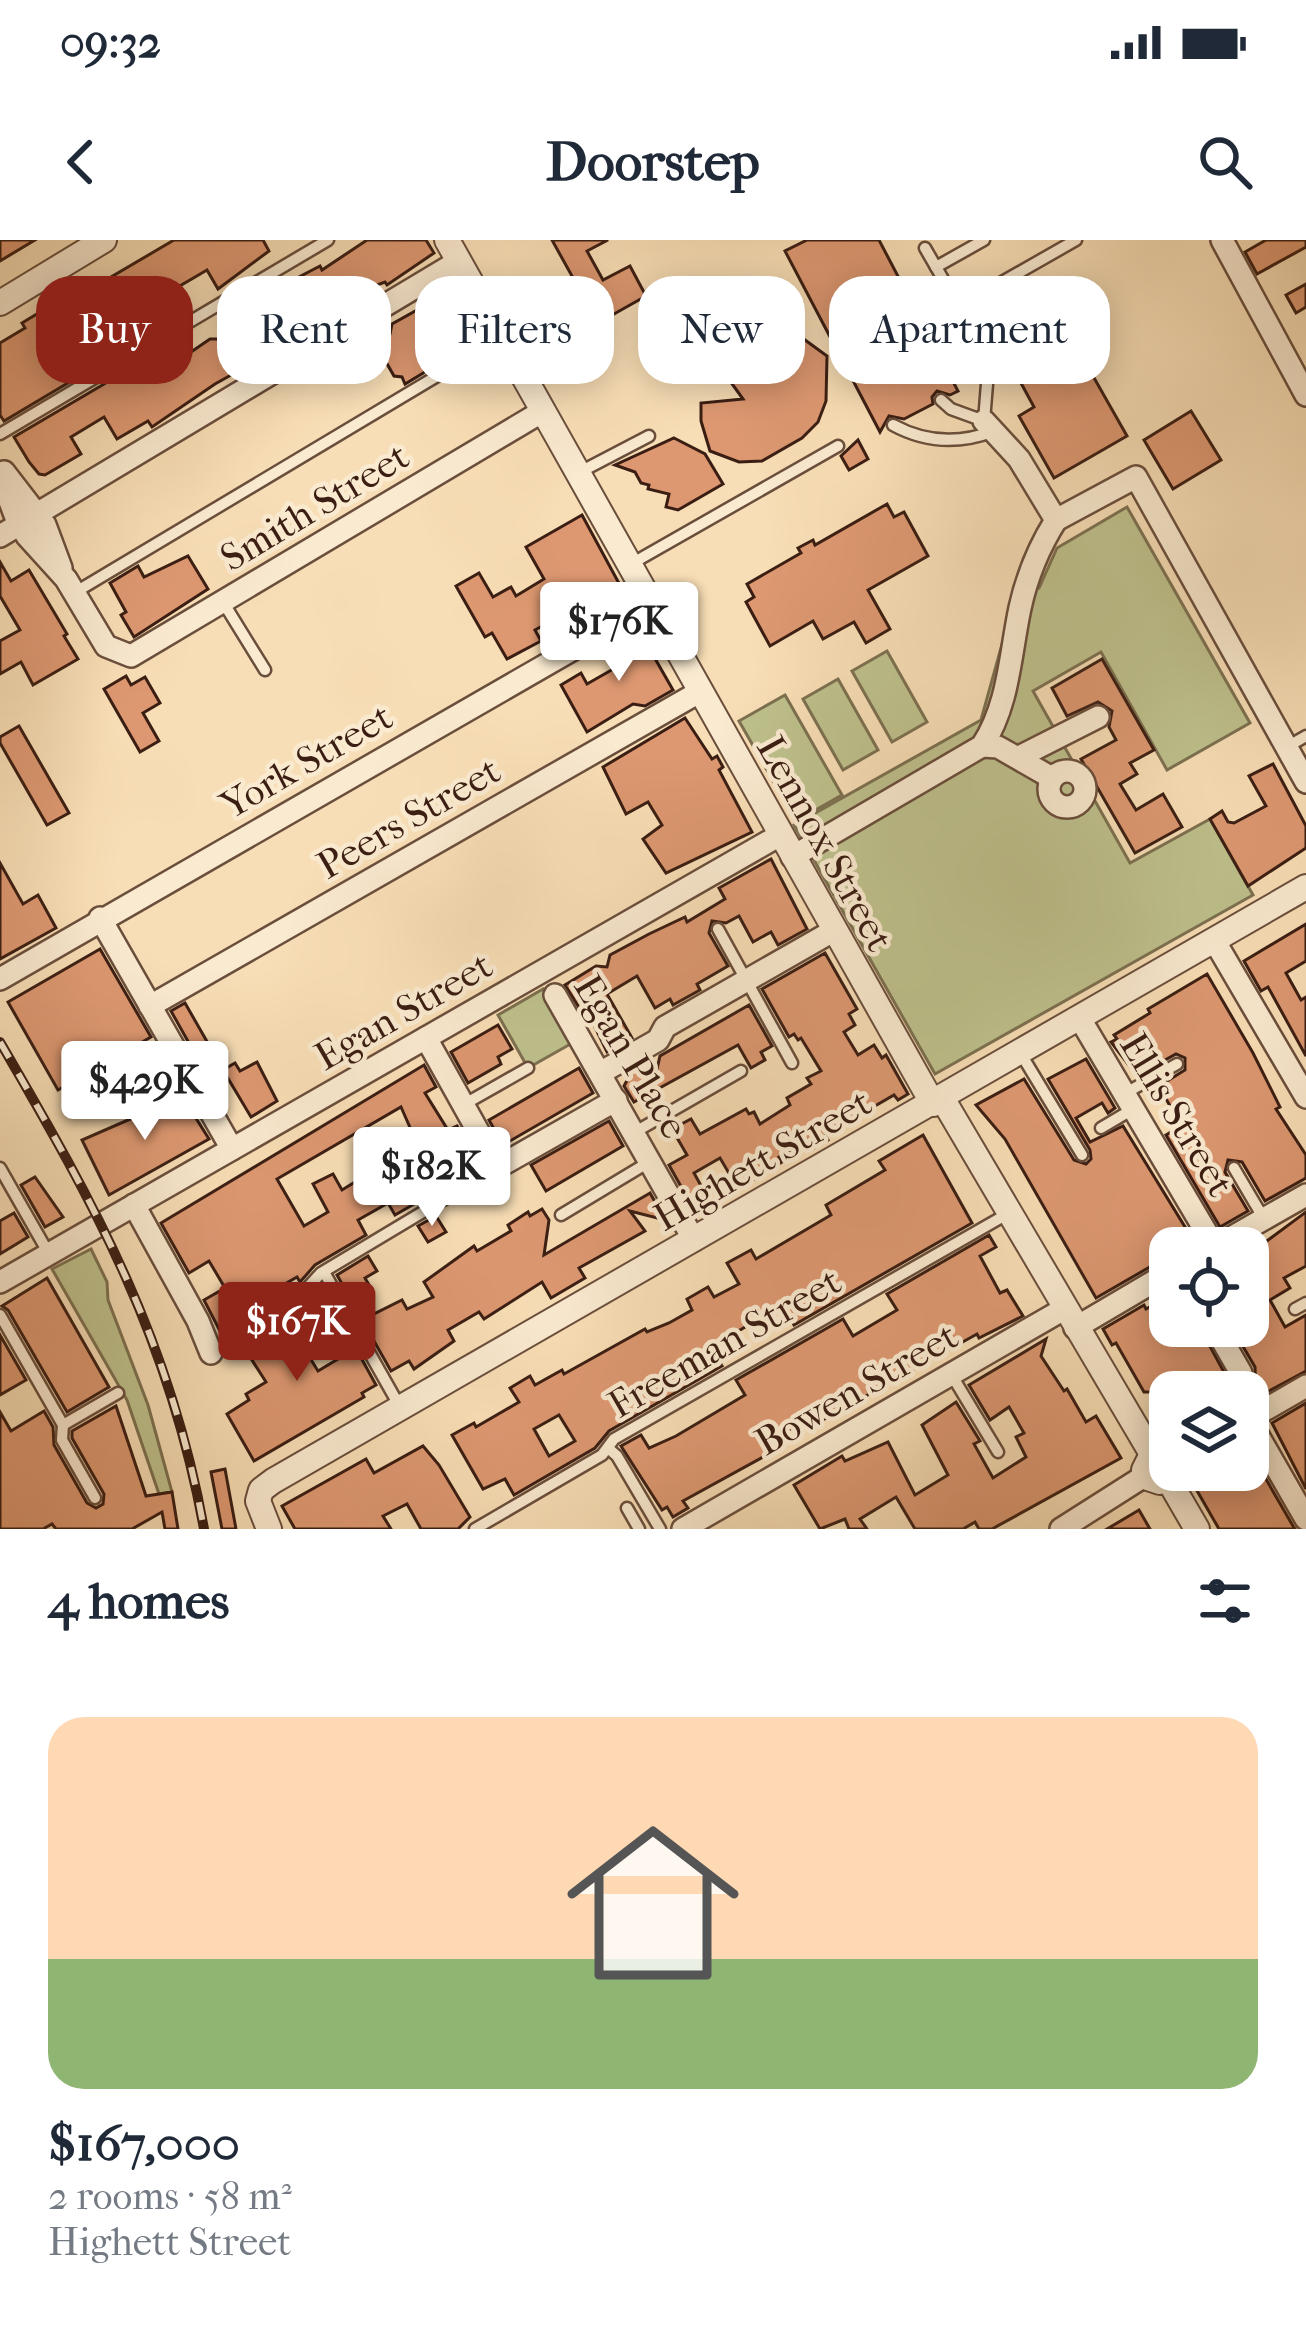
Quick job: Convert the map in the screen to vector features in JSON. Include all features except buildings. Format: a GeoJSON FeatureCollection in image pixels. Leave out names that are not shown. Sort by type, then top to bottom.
{"type":"FeatureCollection","features":[{"type":"Feature","properties":{"kind":"street"},"geometry":{"type":"LineString","coordinates":[[0,303],[104,240]]}},
{"type":"Feature","properties":{"kind":"street"},"geometry":{"type":"LineString","coordinates":[[1222,240],[1306,395]]}},
{"type":"Feature","properties":{"kind":"street"},"geometry":{"type":"LineString","coordinates":[[0,536],[453,250]]}},
{"type":"Feature","properties":{"kind":"street","name":"Lennox Street"},"geometry":{"type":"LineString","coordinates":[[529,384],[832,931],[1149,1446]]}},
{"type":"Feature","properties":{"kind":"street","name":"Smith Street"},"geometry":{"type":"LineString","coordinates":[[70,586],[106,646],[119,654],[136,655],[544,411]]}},
{"type":"Feature","properties":{"kind":"street"},"geometry":{"type":"LineString","coordinates":[[989,426],[1019,459],[1056,520]]}},
{"type":"Feature","properties":{"kind":"street"},"geometry":{"type":"LineString","coordinates":[[0,470],[70,586]]}},
{"type":"Feature","properties":{"kind":"street"},"geometry":{"type":"LineString","coordinates":[[1052,778],[998,747],[982,746],[995,726],[1004,694],[1029,576],[1056,520],[1136,477],[1296,741],[1306,782]]}},
{"type":"Feature","properties":{"kind":"street","name":"York Street"},"geometry":{"type":"LineString","coordinates":[[0,979],[650,605]]}},
{"type":"Feature","properties":{"kind":"street","name":"Peers Street"},"geometry":{"type":"LineString","coordinates":[[150,1006],[701,691]]}},
{"type":"Feature","properties":{"kind":"street"},"geometry":{"type":"LineString","coordinates":[[1019,758],[1098,717]]}},
{"type":"Feature","properties":{"kind":"street","name":"Egan Street"},"geometry":{"type":"LineString","coordinates":[[0,1282],[541,972],[982,746]]}},
{"type":"Feature","properties":{"kind":"street","name":"Highett Street"},"geometry":{"type":"LineString","coordinates":[[269,1529],[258,1498],[269,1483],[1306,887]]}},
{"type":"Feature","properties":{"kind":"street"},"geometry":{"type":"LineString","coordinates":[[100,918],[232,1149]]}},
{"type":"Feature","properties":{"kind":"street"},"geometry":{"type":"LineString","coordinates":[[600,1073],[658,1040],[665,1027],[832,931]]}},
{"type":"Feature","properties":{"kind":"street"},"geometry":{"type":"LineString","coordinates":[[1214,940],[1304,1089]]}},
{"type":"Feature","properties":{"kind":"street","name":"Egan Place"},"geometry":{"type":"LineString","coordinates":[[556,995],[694,1240]]}},
{"type":"Feature","properties":{"kind":"street","name":"Ellis Street"},"geometry":{"type":"LineString","coordinates":[[1079,1018],[1202,1227]]}},
{"type":"Feature","properties":{"kind":"street"},"geometry":{"type":"LineString","coordinates":[[427,1038],[498,1167],[616,1100]]}},
{"type":"Feature","properties":{"kind":"street"},"geometry":{"type":"LineString","coordinates":[[1250,1227],[1306,1195]]}},
{"type":"Feature","properties":{"kind":"street"},"geometry":{"type":"LineString","coordinates":[[134,1205],[199,1321],[212,1354]]}},
{"type":"Feature","properties":{"kind":"street","name":"Bowen Street"},"geometry":{"type":"LineString","coordinates":[[683,1529],[951,1374],[1149,1282]]}},
{"type":"Feature","properties":{"kind":"street"},"geometry":{"type":"LineString","coordinates":[[1269,1407],[1306,1386]]}},
{"type":"Feature","properties":{"kind":"street"},"geometry":{"type":"LineString","coordinates":[[1269,1455],[1306,1519]]}},
{"type":"Feature","properties":{"kind":"street"},"geometry":{"type":"LineString","coordinates":[[1061,1529],[1149,1475]]}},
{"type":"Feature","properties":{"kind":"street","name":"Lennox Street"},"geometry":{"type":"LineString","coordinates":[[1176,1491],[1197,1529]]}},
{"type":"Feature","properties":{"kind":"lane"},"geometry":{"type":"LineString","coordinates":[[0,434],[328,240]]}},
{"type":"Feature","properties":{"kind":"lane"},"geometry":{"type":"LineString","coordinates":[[936,268],[984,240]]}},
{"type":"Feature","properties":{"kind":"lane"},"geometry":{"type":"LineString","coordinates":[[1013,276],[1076,240]]}},
{"type":"Feature","properties":{"kind":"lane"},"geometry":{"type":"LineString","coordinates":[[925,248],[941,276]]}},
{"type":"Feature","properties":{"kind":"lane"},"geometry":{"type":"LineString","coordinates":[[70,586],[420,384]]}},
{"type":"Feature","properties":{"kind":"lane"},"geometry":{"type":"LineString","coordinates":[[989,384],[989,426]]}},
{"type":"Feature","properties":{"kind":"lane"},"geometry":{"type":"LineString","coordinates":[[941,400],[989,426]]}},
{"type":"Feature","properties":{"kind":"lane"},"geometry":{"type":"LineString","coordinates":[[893,425],[913,436],[962,442],[989,426]]}},
{"type":"Feature","properties":{"kind":"lane"},"geometry":{"type":"LineString","coordinates":[[578,473],[649,436]]}},
{"type":"Feature","properties":{"kind":"lane"},"geometry":{"type":"LineString","coordinates":[[628,566],[838,446]]}},
{"type":"Feature","properties":{"kind":"lane"},"geometry":{"type":"LineString","coordinates":[[223,602],[265,670]]}},
{"type":"Feature","properties":{"kind":"lane"},"geometry":{"type":"LineString","coordinates":[[718,929],[792,1064]]}},
{"type":"Feature","properties":{"kind":"lane","name":"Egan Place"},"geometry":{"type":"LineString","coordinates":[[541,972],[556,995]]}},
{"type":"Feature","properties":{"kind":"lane"},"geometry":{"type":"LineString","coordinates":[[1020,1051],[1082,1155]]}},
{"type":"Feature","properties":{"kind":"lane"},"geometry":{"type":"LineString","coordinates":[[1101,1128],[1177,1064]]}},
{"type":"Feature","properties":{"kind":"lane"},"geometry":{"type":"LineString","coordinates":[[463,1105],[528,1068]]}},
{"type":"Feature","properties":{"kind":"lane"},"geometry":{"type":"LineString","coordinates":[[635,1132],[741,1071]]}},
{"type":"Feature","properties":{"kind":"lane"},"geometry":{"type":"LineString","coordinates":[[561,1216],[652,1160]]}},
{"type":"Feature","properties":{"kind":"lane"},"geometry":{"type":"LineString","coordinates":[[212,1354],[287,1310],[324,1272],[498,1167]]}},
{"type":"Feature","properties":{"kind":"lane"},"geometry":{"type":"LineString","coordinates":[[0,1168],[49,1254]]}},
{"type":"Feature","properties":{"kind":"lane"},"geometry":{"type":"LineString","coordinates":[[1234,1168],[1264,1219]]}},
{"type":"Feature","properties":{"kind":"lane","name":"Freeman Street"},"geometry":{"type":"LineString","coordinates":[[475,1529],[602,1455],[614,1439],[1009,1213]]}},
{"type":"Feature","properties":{"kind":"lane"},"geometry":{"type":"LineString","coordinates":[[324,1272],[400,1407]]}},
{"type":"Feature","properties":{"kind":"lane"},"geometry":{"type":"LineString","coordinates":[[0,1315],[63,1425],[62,1440],[95,1498]]}},
{"type":"Feature","properties":{"kind":"lane"},"geometry":{"type":"LineString","coordinates":[[951,1374],[998,1452]]}},
{"type":"Feature","properties":{"kind":"lane"},"geometry":{"type":"LineString","coordinates":[[63,1425],[118,1393]]}},
{"type":"Feature","properties":{"kind":"lane"},"geometry":{"type":"LineString","coordinates":[[608,1448],[660,1529]]}},
{"type":"Feature","properties":{"kind":"lane"},"geometry":{"type":"LineString","coordinates":[[627,1508],[632,1527]]}},
{"type":"Feature","properties":{"kind":"green space"},"geometry":{"type":"Polygon","coordinates":[[[1127,507],[1250,723],[1167,770],[1101,652],[1033,691],[1130,863],[1210,819],[1253,895],[935,1074],[794,825],[981,720],[1019,583],[1039,588],[1057,548],[1127,507]]]}},
{"type":"Feature","properties":{"kind":"green space"},"geometry":{"type":"Polygon","coordinates":[[[887,651],[927,722],[892,742],[852,671],[887,651]]]}},
{"type":"Feature","properties":{"kind":"green space"},"geometry":{"type":"Polygon","coordinates":[[[838,679],[878,750],[843,770],[803,699],[838,679]]]}},
{"type":"Feature","properties":{"kind":"green space"},"geometry":{"type":"Polygon","coordinates":[[[785,695],[842,795],[796,821],[739,721],[785,695]]]}},
{"type":"Feature","properties":{"kind":"green space"},"geometry":{"type":"Polygon","coordinates":[[[543,989],[574,1042],[528,1068],[498,1015],[543,989]]]}},
{"type":"Feature","properties":{"kind":"green space"},"geometry":{"type":"Polygon","coordinates":[[[91,1249],[107,1282],[108,1300],[148,1405],[172,1492],[159,1494],[127,1400],[52,1269],[91,1249]]]}},
{"type":"Feature","properties":{"kind":"railway"},"geometry":{"type":"LineString","coordinates":[[0,1042],[98,1219],[150,1335],[189,1460],[204,1529]]}}]}
